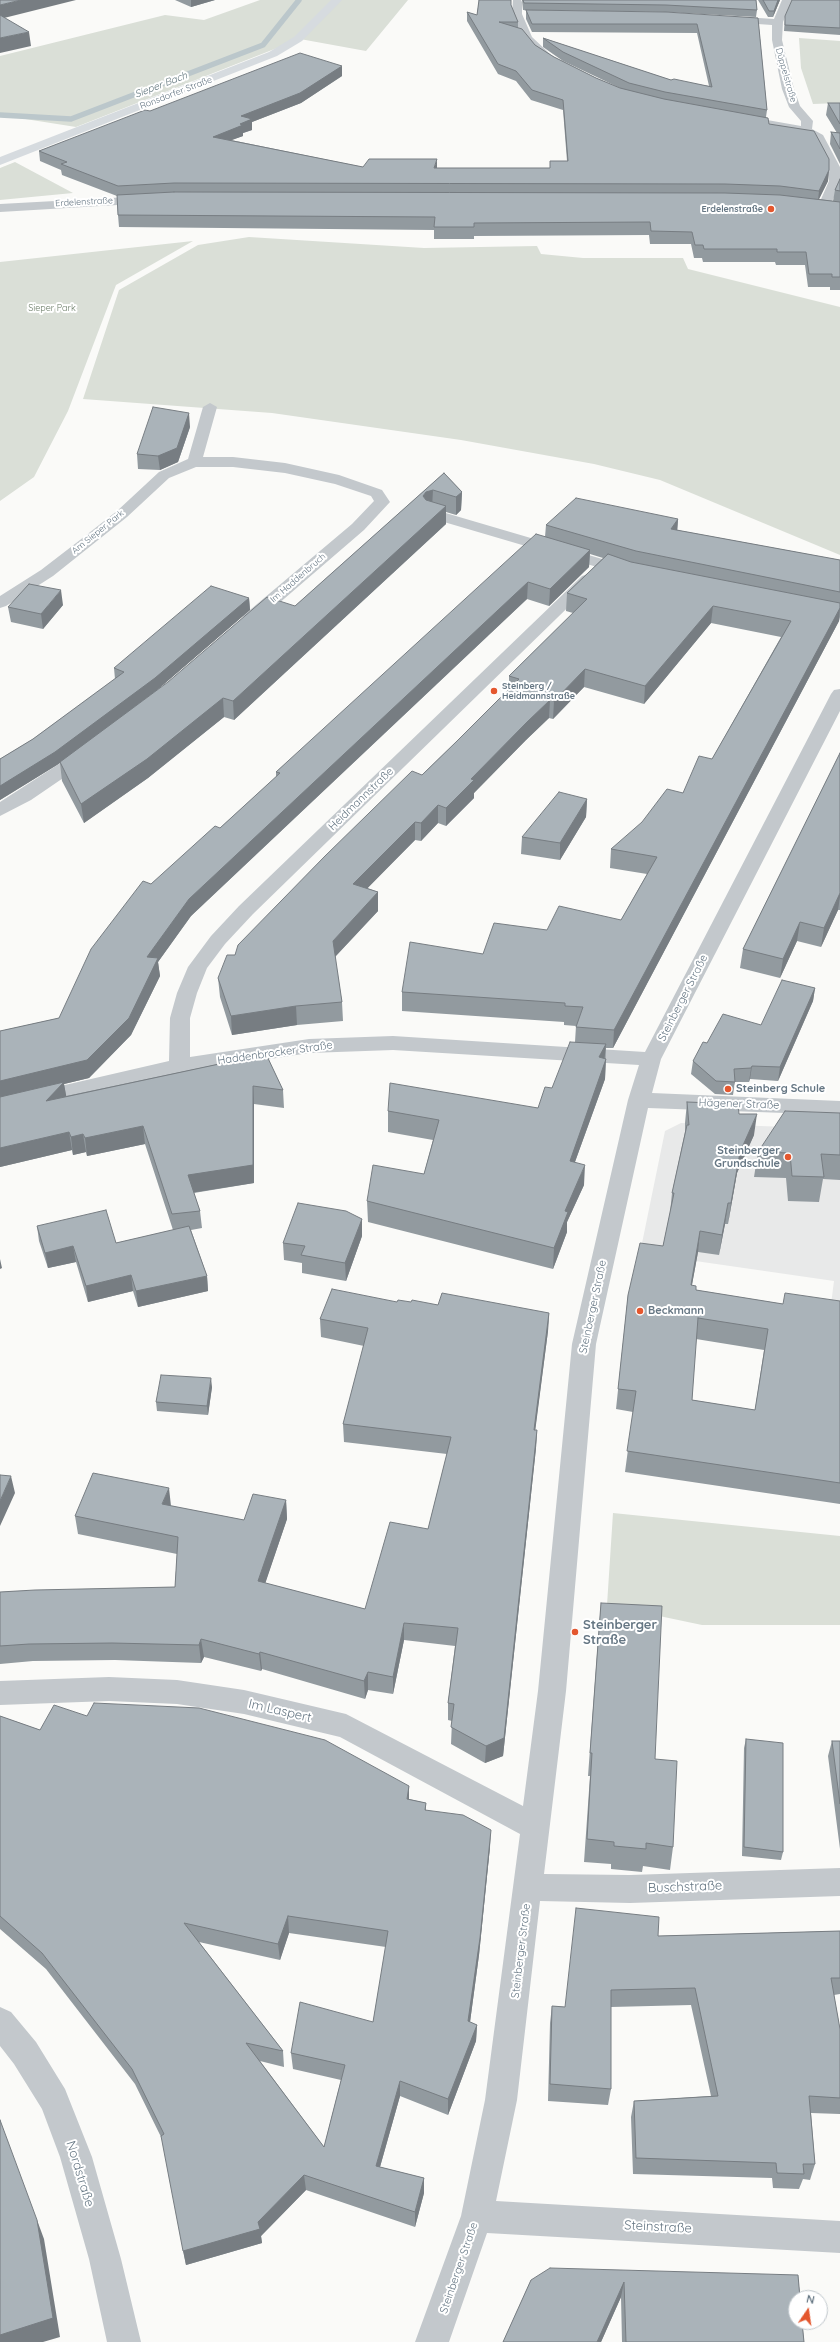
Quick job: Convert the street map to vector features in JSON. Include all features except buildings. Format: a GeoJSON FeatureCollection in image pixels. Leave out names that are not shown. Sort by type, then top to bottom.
{"type":"FeatureCollection","features":[{"type":"Feature","properties":{"kind":"main road","name":"Ronsdorfer Straße"},"geometry":{"type":"LineString","coordinates":[[0,161],[273,54],[298,39],[337,0]]}},
{"type":"Feature","properties":{"kind":"street","name":"Düppelstraße"},"geometry":{"type":"LineString","coordinates":[[787,0],[778,22],[777,40],[788,89],[795,107],[807,121],[806,130]]}},
{"type":"Feature","properties":{"kind":"street"},"geometry":{"type":"LineString","coordinates":[[517,2],[517,14],[528,38],[540,52],[558,64]]}},
{"type":"Feature","properties":{"kind":"street"},"geometry":{"type":"LineString","coordinates":[[517,14],[532,15]]}},
{"type":"Feature","properties":{"kind":"street"},"geometry":{"type":"LineString","coordinates":[[716,18],[778,22]]}},
{"type":"Feature","properties":{"kind":"street"},"geometry":{"type":"LineString","coordinates":[[724,116],[806,130],[819,138],[834,169],[835,181],[829,207],[809,205]]}},
{"type":"Feature","properties":{"kind":"street","name":"Erdelenstraße"},"geometry":{"type":"LineString","coordinates":[[0,208],[67,202],[161,200]]}},
{"type":"Feature","properties":{"kind":"street"},"geometry":{"type":"LineString","coordinates":[[195,462],[196,452],[210,407]]}},
{"type":"Feature","properties":{"kind":"street","name":"Am Sieper Park"},"geometry":{"type":"LineString","coordinates":[[0,603],[47,572],[86,543],[122,514],[164,475],[195,462],[233,462],[285,468],[339,480],[368,489],[377,493],[382,502]]}},
{"type":"Feature","properties":{"kind":"street","name":"Im Haddenbruch"},"geometry":{"type":"LineString","coordinates":[[238,630],[358,527],[382,502]]}},
{"type":"Feature","properties":{"kind":"street","name":"Heidmannstraße"},"geometry":{"type":"LineString","coordinates":[[179,1066],[180,1018],[186,993],[198,968],[218,940],[251,905],[610,566],[432,514]]}},
{"type":"Feature","properties":{"kind":"street","name":"Steinberger Straße"},"geometry":{"type":"LineString","coordinates":[[432,2342],[477,2216],[501,2100],[529,1886],[556,1648],[584,1344],[639,1100],[651,1059],[667,1031],[840,694]]}},
{"type":"Feature","properties":{"kind":"street"},"geometry":{"type":"LineString","coordinates":[[0,810],[44,783],[99,745]]}},
{"type":"Feature","properties":{"kind":"street","name":"Haddenbrocker Straße"},"geometry":{"type":"LineString","coordinates":[[0,1107],[179,1066],[308,1046],[370,1043],[452,1045],[651,1059]]}},
{"type":"Feature","properties":{"kind":"street","name":"Hägener Straße"},"geometry":{"type":"LineString","coordinates":[[639,1100],[840,1108]]}},
{"type":"Feature","properties":{"kind":"street","name":"Im Laspert"},"geometry":{"type":"LineString","coordinates":[[0,1693],[109,1689],[177,1692],[244,1702],[346,1726],[535,1827]]}},
{"type":"Feature","properties":{"kind":"street","name":"Buschstraße"},"geometry":{"type":"LineString","coordinates":[[529,1886],[630,1889],[840,1882]]}},
{"type":"Feature","properties":{"kind":"street","name":"Nordstraße"},"geometry":{"type":"LineString","coordinates":[[0,2022],[25,2053],[57,2107],[76,2157],[105,2259],[124,2342]]}},
{"type":"Feature","properties":{"kind":"street","name":"Steinstraße"},"geometry":{"type":"LineString","coordinates":[[477,2216],[840,2237]]}},
{"type":"Feature","properties":{"kind":"shaded area"},"geometry":{"type":"Polygon","coordinates":[[[681,1123],[840,1129],[840,1416],[824,1359],[834,1281],[640,1253],[665,1131],[681,1123]]]}},
{"type":"Feature","properties":{"kind":"green space"},"geometry":{"type":"Polygon","coordinates":[[[260,0],[408,0],[366,51],[300,39],[76,127],[0,115],[0,56],[165,15],[204,20],[260,0]]]}},
{"type":"Feature","properties":{"kind":"green space"},"geometry":{"type":"Polygon","coordinates":[[[799,38],[840,41],[840,103],[813,104],[801,68],[799,38]]]}},
{"type":"Feature","properties":{"kind":"green space"},"geometry":{"type":"Polygon","coordinates":[[[15,162],[73,193],[0,200],[0,168],[15,162]]]}},
{"type":"Feature","properties":{"kind":"green space"},"geometry":{"type":"Polygon","coordinates":[[[249,237],[424,248],[537,246],[541,254],[583,258],[683,258],[688,269],[840,307],[840,555],[660,480],[594,464],[461,440],[272,413],[83,399],[119,290],[198,245],[249,237]]]}},
{"type":"Feature","properties":{"kind":"green space","name":"Sieper Park"},"geometry":{"type":"Polygon","coordinates":[[[193,241],[116,285],[68,411],[34,477],[0,501],[0,262],[193,241]]]}},
{"type":"Feature","properties":{"kind":"green space"},"geometry":{"type":"Polygon","coordinates":[[[613,1513],[840,1536],[840,1625],[702,1625],[607,1605],[613,1513]]]}},
{"type":"Feature","properties":{"kind":"waterway","name":"Sieper Bach"},"geometry":{"type":"LineString","coordinates":[[0,115],[71,119],[263,45],[299,0]]}},
{"type":"Feature","properties":{"kind":"place","name":"Erdelenstraße"},"geometry":{"type":"Point","coordinates":[771,209]}},
{"type":"Feature","properties":{"kind":"place","name":"Steinberg / Heidmannstraße"},"geometry":{"type":"Point","coordinates":[494,691]}},
{"type":"Feature","properties":{"kind":"place","name":"Steinberg Schule"},"geometry":{"type":"Point","coordinates":[728,1089]}},
{"type":"Feature","properties":{"kind":"place","name":"Steinberger Grundschule"},"geometry":{"type":"Point","coordinates":[788,1157]}},
{"type":"Feature","properties":{"kind":"place","name":"Beckmann"},"geometry":{"type":"Point","coordinates":[640,1311]}},
{"type":"Feature","properties":{"kind":"place","name":"Steinberger Straße"},"geometry":{"type":"Point","coordinates":[575,1632]}}]}
